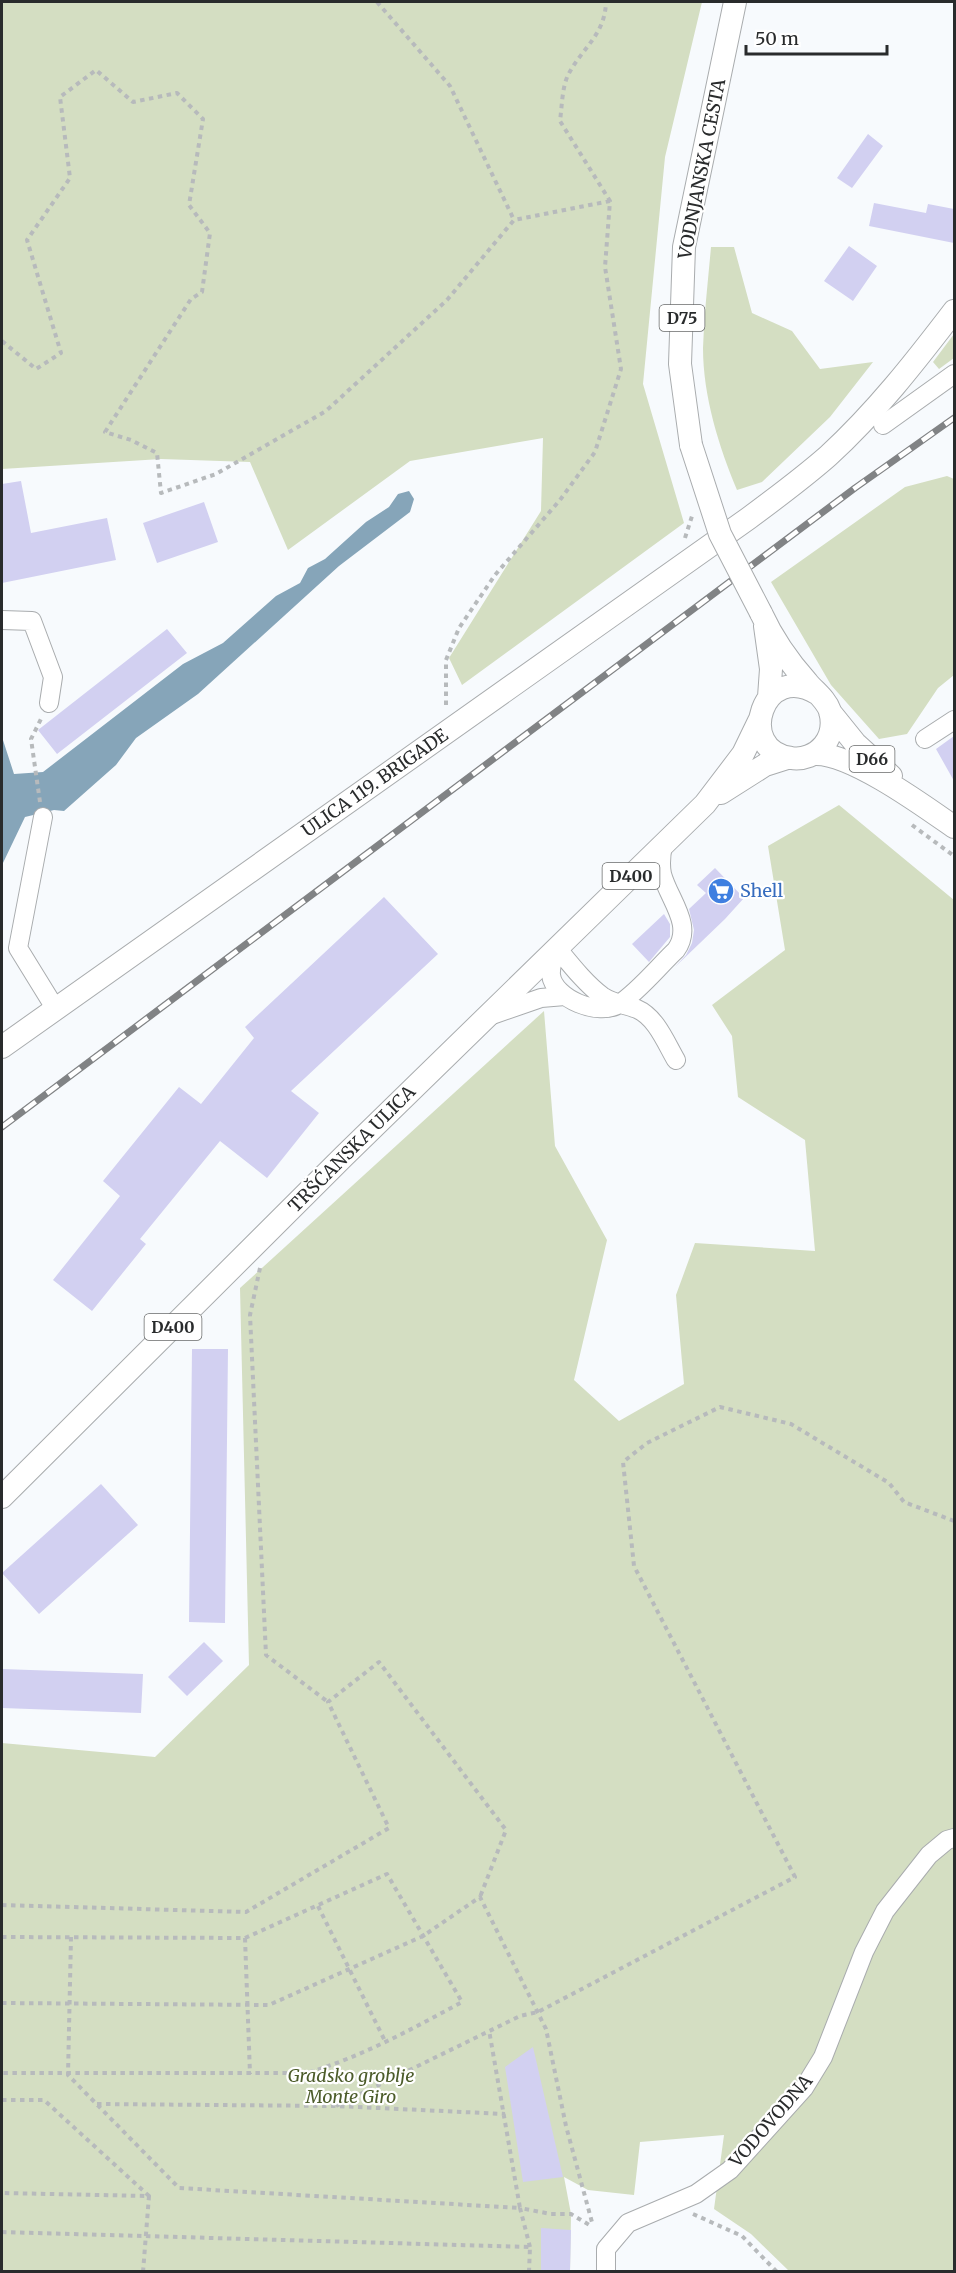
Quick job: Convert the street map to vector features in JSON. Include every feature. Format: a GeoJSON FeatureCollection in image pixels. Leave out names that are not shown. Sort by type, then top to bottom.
{"type":"FeatureCollection","features":[{"type":"Feature","properties":{"kind":"main road","name":"VODNJANSKA CESTA"},"geometry":{"type":"LineString","coordinates":[[735,2],[684,247],[680,364],[692,445],[720,534],[763,617]]}},
{"type":"Feature","properties":{"kind":"main road","name":"ULICA 119. BRIGADE"},"geometry":{"type":"LineString","coordinates":[[2,1047],[749,518],[828,455],[902,379],[954,311]]}},
{"type":"Feature","properties":{"kind":"main road","name":"D75"},"geometry":{"type":"LineString","coordinates":[[763,617],[771,669],[769,697]]}},
{"type":"Feature","properties":{"kind":"main road","name":"D75"},"geometry":{"type":"LineString","coordinates":[[763,617],[798,671],[824,703]]}},
{"type":"Feature","properties":{"kind":"main road"},"geometry":{"type":"LineString","coordinates":[[787,758],[774,751],[764,740],[759,722],[769,697],[780,689],[797,686],[824,703]]}},
{"type":"Feature","properties":{"kind":"main road","name":"D66"},"geometry":{"type":"LineString","coordinates":[[814,754],[828,738],[832,724],[824,703]]}},
{"type":"Feature","properties":{"kind":"main road","name":"D66"},"geometry":{"type":"LineString","coordinates":[[824,703],[912,811]]}},
{"type":"Feature","properties":{"kind":"main road","name":"D400"},"geometry":{"type":"LineString","coordinates":[[705,804],[743,754],[759,722]]}},
{"type":"Feature","properties":{"kind":"main road","name":"D66"},"geometry":{"type":"LineString","coordinates":[[787,758],[802,758],[825,753],[844,760],[912,811],[954,827]]}},
{"type":"Feature","properties":{"kind":"main road","name":"D400"},"geometry":{"type":"LineString","coordinates":[[705,804],[765,765],[787,758]]}},
{"type":"Feature","properties":{"kind":"main road","name":"TRŠĆANSKA ULICA"},"geometry":{"type":"LineString","coordinates":[[2,1497],[487,1016],[705,804]]}},
{"type":"Feature","properties":{"kind":"street"},"geometry":{"type":"LineString","coordinates":[[883,425],[954,374]]}},
{"type":"Feature","properties":{"kind":"street"},"geometry":{"type":"LineString","coordinates":[[902,379],[925,395]]}},
{"type":"Feature","properties":{"kind":"street"},"geometry":{"type":"LineString","coordinates":[[2,620],[32,621],[53,676],[49,703]]}},
{"type":"Feature","properties":{"kind":"street"},"geometry":{"type":"LineString","coordinates":[[925,739],[954,720]]}},
{"type":"Feature","properties":{"kind":"street"},"geometry":{"type":"LineString","coordinates":[[43,817],[18,948],[55,1008]]}},
{"type":"Feature","properties":{"kind":"street"},"geometry":{"type":"LineString","coordinates":[[618,1005],[683,940],[683,924],[662,873],[663,845]]}},
{"type":"Feature","properties":{"kind":"street"},"geometry":{"type":"LineString","coordinates":[[557,948],[585,980],[618,1005]]}},
{"type":"Feature","properties":{"kind":"street"},"geometry":{"type":"LineString","coordinates":[[557,948],[551,977],[556,987],[565,996],[592,1007],[618,1005],[637,1009],[656,1026],[676,1060]]}},
{"type":"Feature","properties":{"kind":"street"},"geometry":{"type":"LineString","coordinates":[[487,1016],[541,998],[565,996]]}},
{"type":"Feature","properties":{"kind":"street","name":"VODOVODNA"},"geometry":{"type":"LineString","coordinates":[[606,2249],[628,2223],[696,2194],[730,2170],[804,2088],[823,2057],[864,1952],[885,1911],[928,1855],[954,1838]]}},
{"type":"Feature","properties":{"kind":"street"},"geometry":{"type":"LineString","coordinates":[[606,2249],[606,2271]]}},
{"type":"Feature","properties":{"kind":"path"},"geometry":{"type":"LineString","coordinates":[[377,2],[450,86],[514,220]]}},
{"type":"Feature","properties":{"kind":"path"},"geometry":{"type":"LineString","coordinates":[[446,705],[446,660],[459,628],[495,575],[553,508],[595,452],[621,369],[605,267],[610,201],[560,121],[567,77],[590,47],[598,32],[606,2]]}},
{"type":"Feature","properties":{"kind":"path"},"geometry":{"type":"LineString","coordinates":[[2,340],[36,369],[61,353],[27,240],[70,178],[60,97],[96,70],[133,102],[177,93],[203,119],[189,205],[210,233],[202,292],[191,299],[105,432],[131,440],[157,453],[161,493],[216,474],[326,411],[447,300],[514,220],[610,201]]}},
{"type":"Feature","properties":{"kind":"path"},"geometry":{"type":"LineString","coordinates":[[682,549],[692,517],[689,507]]}},
{"type":"Feature","properties":{"kind":"path"},"geometry":{"type":"LineString","coordinates":[[43,817],[31,739],[49,703]]}},
{"type":"Feature","properties":{"kind":"path"},"geometry":{"type":"LineString","coordinates":[[912,811],[954,856]]}},
{"type":"Feature","properties":{"kind":"path"},"geometry":{"type":"LineString","coordinates":[[2,1905],[246,1912],[389,1828],[328,1702],[266,1654],[250,1315],[260,1269],[262,1238]]}},
{"type":"Feature","properties":{"kind":"path"},"geometry":{"type":"LineString","coordinates":[[336,2106],[489,2030],[520,2016],[538,2012],[795,1877],[634,1566],[623,1462],[647,1443],[720,1407],[791,1424],[889,1483],[904,1502],[954,1521]]}},
{"type":"Feature","properties":{"kind":"path"},"geometry":{"type":"LineString","coordinates":[[2,2003],[269,2005],[423,1935],[480,1897],[506,1830],[380,1662],[328,1702]]}},
{"type":"Feature","properties":{"kind":"path"},"geometry":{"type":"LineString","coordinates":[[2,1936],[245,1938],[387,1874],[462,2002],[333,2066],[307,2073],[68,2075],[2,2073]]}},
{"type":"Feature","properties":{"kind":"path"},"geometry":{"type":"LineString","coordinates":[[480,1897],[546,2029],[566,2126],[592,2226],[606,2249]]}},
{"type":"Feature","properties":{"kind":"path"},"geometry":{"type":"LineString","coordinates":[[318,1906],[348,1971],[385,2041]]}},
{"type":"Feature","properties":{"kind":"path"},"geometry":{"type":"LineString","coordinates":[[71,1937],[68,2075],[179,2188],[519,2208],[551,2214],[571,2214],[592,2226]]}},
{"type":"Feature","properties":{"kind":"path"},"geometry":{"type":"LineString","coordinates":[[245,1938],[250,2004],[250,2074]]}},
{"type":"Feature","properties":{"kind":"path"},"geometry":{"type":"LineString","coordinates":[[489,2030],[505,2114],[519,2208],[530,2247],[529,2271]]}},
{"type":"Feature","properties":{"kind":"path"},"geometry":{"type":"LineString","coordinates":[[2,2100],[44,2100],[149,2196]]}},
{"type":"Feature","properties":{"kind":"path"},"geometry":{"type":"LineString","coordinates":[[96,2104],[336,2106],[505,2114]]}},
{"type":"Feature","properties":{"kind":"path"},"geometry":{"type":"LineString","coordinates":[[2,2193],[149,2196]]}},
{"type":"Feature","properties":{"kind":"path"},"geometry":{"type":"LineString","coordinates":[[143,2271],[149,2196]]}},
{"type":"Feature","properties":{"kind":"path"},"geometry":{"type":"LineString","coordinates":[[663,2210],[699,2216],[742,2236],[777,2271]]}},
{"type":"Feature","properties":{"kind":"path"},"geometry":{"type":"LineString","coordinates":[[2,2232],[530,2247]]}},
{"type":"Feature","properties":{"kind":"green space"},"geometry":{"type":"Polygon","coordinates":[[[2,2],[702,2],[665,157],[643,384],[684,523],[462,685],[449,658],[541,511],[543,438],[410,461],[288,550],[250,462],[161,459],[2,469],[2,2]]]}},
{"type":"Feature","properties":{"kind":"green space"},"geometry":{"type":"Polygon","coordinates":[[[711,247],[734,247],[752,313],[792,331],[820,369],[873,362],[830,417],[762,482],[737,490],[713,421],[704,366],[704,323],[711,247]]]}},
{"type":"Feature","properties":{"kind":"green space"},"geometry":{"type":"Polygon","coordinates":[[[954,334],[954,358],[939,369],[933,362],[954,334]]]}},
{"type":"Feature","properties":{"kind":"green space"},"geometry":{"type":"Polygon","coordinates":[[[947,476],[954,479],[954,675],[938,688],[907,734],[879,739],[831,685],[771,582],[905,487],[947,476]]]}},
{"type":"Feature","properties":{"kind":"green space","name":"Gradsko groblje Monte Giro"},"geometry":{"type":"Polygon","coordinates":[[[839,805],[954,900],[953,2271],[789,2271],[751,2234],[714,2209],[724,2135],[640,2142],[634,2195],[588,2190],[564,2177],[571,2214],[570,2271],[2,2271],[2,1743],[155,1757],[249,1665],[240,1288],[544,1011],[555,1146],[607,1240],[574,1380],[619,1421],[684,1384],[676,1295],[695,1243],[815,1251],[805,1140],[738,1097],[732,1036],[712,1005],[785,950],[768,846],[839,805]]]}},
{"type":"Feature","properties":{"kind":"water"},"geometry":{"type":"Polygon","coordinates":[[[409,491],[414,499],[410,512],[339,566],[198,694],[136,738],[116,765],[64,811],[54,810],[25,817],[2,865],[2,737],[14,774],[43,772],[183,664],[223,643],[276,596],[300,583],[308,568],[325,559],[366,522],[389,507],[398,494],[409,491]]]}},
{"type":"Feature","properties":{"kind":"building"},"geometry":{"type":"Polygon","coordinates":[[[868,134],[883,146],[852,188],[837,178],[868,134]]]}},
{"type":"Feature","properties":{"kind":"building"},"geometry":{"type":"Polygon","coordinates":[[[874,203],[926,213],[928,204],[954,209],[954,243],[869,226],[874,203]]]}},
{"type":"Feature","properties":{"kind":"building"},"geometry":{"type":"Polygon","coordinates":[[[849,246],[877,266],[853,301],[824,281],[849,246]]]}},
{"type":"Feature","properties":{"kind":"building"},"geometry":{"type":"Polygon","coordinates":[[[21,481],[31,533],[107,518],[116,560],[2,583],[2,484],[21,481]]]}},
{"type":"Feature","properties":{"kind":"building"},"geometry":{"type":"Polygon","coordinates":[[[204,502],[218,542],[157,563],[143,523],[204,502]]]}},
{"type":"Feature","properties":{"kind":"building"},"geometry":{"type":"Polygon","coordinates":[[[167,629],[187,653],[57,754],[38,730],[167,629]]]}},
{"type":"Feature","properties":{"kind":"building"},"geometry":{"type":"Polygon","coordinates":[[[954,736],[954,781],[936,749],[954,736]]]}},
{"type":"Feature","properties":{"kind":"building"},"geometry":{"type":"Polygon","coordinates":[[[715,868],[744,898],[675,967],[686,955],[692,943],[694,930],[689,909],[706,893],[697,885],[715,868]]]}},
{"type":"Feature","properties":{"kind":"building"},"geometry":{"type":"Polygon","coordinates":[[[384,897],[438,954],[291,1091],[319,1113],[267,1178],[220,1141],[140,1239],[146,1244],[92,1311],[53,1280],[120,1196],[103,1181],[179,1087],[201,1104],[254,1038],[245,1027],[384,897]]]}},
{"type":"Feature","properties":{"kind":"building"},"geometry":{"type":"Polygon","coordinates":[[[664,914],[670,924],[670,937],[649,962],[632,944],[664,914]]]}},
{"type":"Feature","properties":{"kind":"building"},"geometry":{"type":"Polygon","coordinates":[[[192,1349],[228,1349],[225,1623],[189,1622],[192,1349]]]}},
{"type":"Feature","properties":{"kind":"building"},"geometry":{"type":"Polygon","coordinates":[[[101,1484],[138,1525],[39,1614],[2,1573],[101,1484]]]}},
{"type":"Feature","properties":{"kind":"building"},"geometry":{"type":"Polygon","coordinates":[[[204,1642],[223,1661],[187,1696],[168,1677],[204,1642]]]}},
{"type":"Feature","properties":{"kind":"building"},"geometry":{"type":"Polygon","coordinates":[[[2,1669],[143,1674],[141,1713],[2,1708],[2,1669]]]}},
{"type":"Feature","properties":{"kind":"building"},"geometry":{"type":"Polygon","coordinates":[[[533,2047],[563,2177],[523,2182],[505,2067],[533,2047]]]}},
{"type":"Feature","properties":{"kind":"building"},"geometry":{"type":"Polygon","coordinates":[[[541,2228],[571,2230],[570,2271],[541,2271],[541,2228]]]}},
{"type":"Feature","properties":{"kind":"railway"},"geometry":{"type":"LineString","coordinates":[[2,1127],[855,488],[954,418]]}},
{"type":"Feature","properties":{"kind":"place","name":"Shell"},"geometry":{"type":"Point","coordinates":[721,891]}}]}
